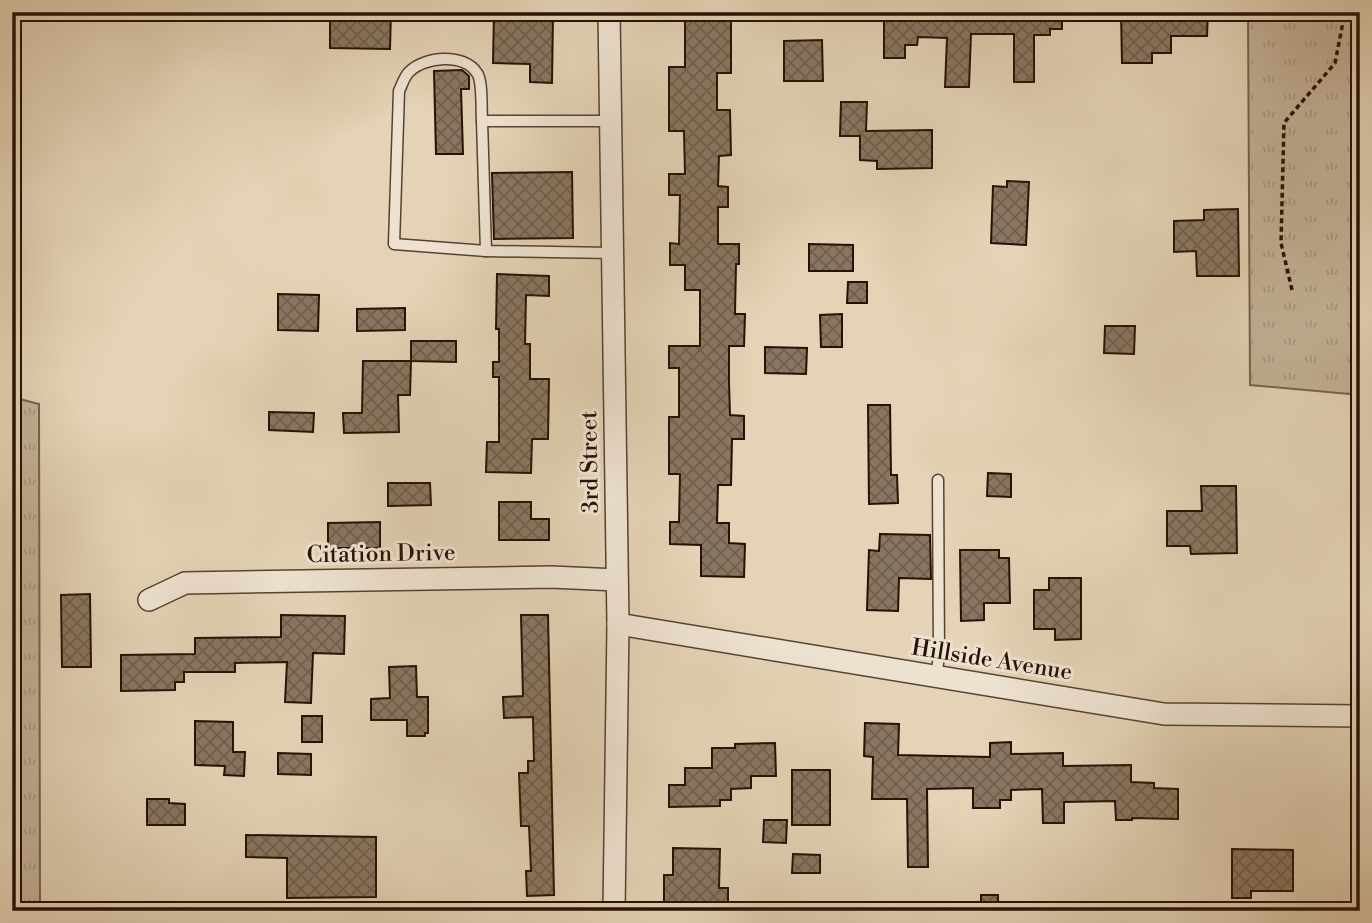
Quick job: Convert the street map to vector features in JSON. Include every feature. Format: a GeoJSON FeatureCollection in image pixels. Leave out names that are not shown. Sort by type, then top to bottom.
{"type":"FeatureCollection","features":[{"type":"Feature","properties":{"kind":"street","name":"3rd Street"},"geometry":{"type":"LineString","coordinates":[[609,12],[618,624],[614,911]]}},
{"type":"Feature","properties":{"kind":"street","name":"Citation Drive"},"geometry":{"type":"LineString","coordinates":[[149,600],[185,583],[551,577],[617,580]]}},
{"type":"Feature","properties":{"kind":"street","name":"Hillside Avenue"},"geometry":{"type":"LineString","coordinates":[[618,624],[1164,714],[1360,716]]}},
{"type":"Feature","properties":{"kind":"lane"},"geometry":{"type":"LineString","coordinates":[[486,251],[479,75],[467,62],[442,59],[419,65],[407,74],[399,91],[394,244],[486,251],[612,253]]}},
{"type":"Feature","properties":{"kind":"lane"},"geometry":{"type":"LineString","coordinates":[[482,121],[610,121]]}},
{"type":"Feature","properties":{"kind":"lane"},"geometry":{"type":"LineString","coordinates":[[936,677],[939,643],[938,480]]}},
{"type":"Feature","properties":{"kind":"path"},"geometry":{"type":"LineString","coordinates":[[1292,290],[1282,243],[1284,123],[1335,62],[1345,12]]}},
{"type":"Feature","properties":{"kind":"green space"},"geometry":{"type":"Polygon","coordinates":[[[1248,12],[1360,12],[1360,395],[1250,385],[1248,12]]]}},
{"type":"Feature","properties":{"kind":"green space"},"geometry":{"type":"Polygon","coordinates":[[[12,397],[39,404],[40,911],[12,911],[12,397]]]}},
{"type":"Feature","properties":{"kind":"building"},"geometry":{"type":"Polygon","coordinates":[[[330,12],[391,12],[390,49],[330,48],[330,12]]]}},
{"type":"Feature","properties":{"kind":"building"},"geometry":{"type":"Polygon","coordinates":[[[494,12],[553,14],[552,83],[530,82],[530,64],[493,63],[494,12]]]}},
{"type":"Feature","properties":{"kind":"building"},"geometry":{"type":"Polygon","coordinates":[[[685,12],[731,12],[731,73],[717,73],[717,110],[730,110],[731,155],[719,156],[718,186],[728,187],[728,207],[718,207],[718,244],[739,244],[735,314],[745,314],[744,346],[729,346],[729,382],[730,415],[744,416],[744,439],[732,439],[731,485],[718,485],[717,523],[729,523],[729,543],[745,544],[744,577],[701,576],[701,545],[670,544],[670,522],[679,522],[680,474],[669,474],[669,417],[679,417],[679,368],[669,368],[669,346],[700,346],[700,290],[685,290],[685,265],[670,265],[670,243],[679,244],[680,195],[669,195],[669,174],[685,174],[684,131],[669,131],[669,67],[685,67],[685,12]]]}},
{"type":"Feature","properties":{"kind":"building"},"geometry":{"type":"Polygon","coordinates":[[[884,12],[1062,12],[1062,29],[1050,29],[1050,35],[1034,35],[1034,82],[1014,82],[1014,34],[971,34],[969,87],[945,87],[947,38],[918,37],[917,45],[905,45],[905,58],[884,58],[884,12]]]}},
{"type":"Feature","properties":{"kind":"building"},"geometry":{"type":"Polygon","coordinates":[[[1121,12],[1208,12],[1207,36],[1171,36],[1171,53],[1152,53],[1152,63],[1122,63],[1121,12]]]}},
{"type":"Feature","properties":{"kind":"building"},"geometry":{"type":"Polygon","coordinates":[[[822,40],[823,81],[784,81],[784,41],[822,40]]]}},
{"type":"Feature","properties":{"kind":"building"},"geometry":{"type":"Polygon","coordinates":[[[462,70],[469,76],[469,89],[461,89],[463,154],[436,154],[434,71],[462,70]]]}},
{"type":"Feature","properties":{"kind":"building"},"geometry":{"type":"Polygon","coordinates":[[[841,102],[867,102],[866,131],[932,130],[932,168],[877,169],[877,161],[860,160],[860,136],[840,136],[841,102]]]}},
{"type":"Feature","properties":{"kind":"building"},"geometry":{"type":"Polygon","coordinates":[[[572,172],[573,238],[494,239],[492,173],[572,172]]]}},
{"type":"Feature","properties":{"kind":"building"},"geometry":{"type":"Polygon","coordinates":[[[1007,181],[1029,182],[1026,245],[991,243],[993,186],[1007,187],[1007,181]]]}},
{"type":"Feature","properties":{"kind":"building"},"geometry":{"type":"Polygon","coordinates":[[[1238,209],[1239,276],[1197,276],[1196,251],[1174,252],[1174,221],[1204,220],[1204,210],[1238,209]]]}},
{"type":"Feature","properties":{"kind":"building"},"geometry":{"type":"Polygon","coordinates":[[[809,244],[853,245],[853,271],[809,271],[809,244]]]}},
{"type":"Feature","properties":{"kind":"building"},"geometry":{"type":"Polygon","coordinates":[[[497,274],[549,276],[549,296],[526,295],[525,344],[530,344],[530,379],[549,379],[548,439],[532,439],[531,473],[486,472],[487,442],[499,442],[499,377],[493,377],[493,362],[499,362],[499,329],[496,329],[497,274]]]}},
{"type":"Feature","properties":{"kind":"building"},"geometry":{"type":"Polygon","coordinates":[[[848,282],[867,282],[867,303],[847,303],[848,282]]]}},
{"type":"Feature","properties":{"kind":"building"},"geometry":{"type":"Polygon","coordinates":[[[278,294],[319,295],[318,331],[278,330],[278,294]]]}},
{"type":"Feature","properties":{"kind":"building"},"geometry":{"type":"Polygon","coordinates":[[[405,308],[405,330],[357,331],[357,309],[405,308]]]}},
{"type":"Feature","properties":{"kind":"building"},"geometry":{"type":"Polygon","coordinates":[[[842,314],[842,347],[821,347],[820,315],[842,314]]]}},
{"type":"Feature","properties":{"kind":"building"},"geometry":{"type":"Polygon","coordinates":[[[1105,326],[1135,326],[1134,354],[1104,353],[1105,326]]]}},
{"type":"Feature","properties":{"kind":"building"},"geometry":{"type":"Polygon","coordinates":[[[411,341],[456,341],[456,362],[411,361],[411,341]]]}},
{"type":"Feature","properties":{"kind":"building"},"geometry":{"type":"Polygon","coordinates":[[[765,347],[807,348],[806,374],[765,373],[765,347]]]}},
{"type":"Feature","properties":{"kind":"building"},"geometry":{"type":"Polygon","coordinates":[[[363,361],[411,361],[410,395],[398,395],[399,432],[344,433],[343,413],[362,413],[363,361]]]}},
{"type":"Feature","properties":{"kind":"building"},"geometry":{"type":"Polygon","coordinates":[[[868,405],[890,405],[891,475],[897,475],[898,503],[869,504],[868,405]]]}},
{"type":"Feature","properties":{"kind":"building"},"geometry":{"type":"Polygon","coordinates":[[[269,412],[314,413],[313,432],[269,430],[269,412]]]}},
{"type":"Feature","properties":{"kind":"building"},"geometry":{"type":"Polygon","coordinates":[[[988,473],[1011,474],[1011,497],[987,496],[988,473]]]}},
{"type":"Feature","properties":{"kind":"building"},"geometry":{"type":"Polygon","coordinates":[[[388,483],[430,483],[431,505],[388,506],[388,483]]]}},
{"type":"Feature","properties":{"kind":"building"},"geometry":{"type":"Polygon","coordinates":[[[1201,486],[1236,486],[1237,553],[1191,554],[1190,546],[1167,546],[1167,511],[1202,511],[1201,486]]]}},
{"type":"Feature","properties":{"kind":"building"},"geometry":{"type":"Polygon","coordinates":[[[499,502],[531,502],[531,519],[549,519],[549,540],[499,540],[499,502]]]}},
{"type":"Feature","properties":{"kind":"building"},"geometry":{"type":"Polygon","coordinates":[[[380,522],[380,548],[328,548],[328,523],[380,522]]]}},
{"type":"Feature","properties":{"kind":"building"},"geometry":{"type":"Polygon","coordinates":[[[880,534],[930,535],[931,579],[899,578],[898,611],[867,610],[869,550],[879,551],[880,534]]]}},
{"type":"Feature","properties":{"kind":"building"},"geometry":{"type":"Polygon","coordinates":[[[960,550],[999,550],[999,558],[1009,558],[1010,603],[984,603],[984,620],[961,621],[960,550]]]}},
{"type":"Feature","properties":{"kind":"building"},"geometry":{"type":"Polygon","coordinates":[[[1049,578],[1081,578],[1081,639],[1055,640],[1055,629],[1034,629],[1034,590],[1049,590],[1049,578]]]}},
{"type":"Feature","properties":{"kind":"building"},"geometry":{"type":"Polygon","coordinates":[[[90,594],[91,667],[62,667],[61,595],[90,594]]]}},
{"type":"Feature","properties":{"kind":"building"},"geometry":{"type":"Polygon","coordinates":[[[281,615],[345,616],[344,654],[313,653],[311,703],[285,702],[287,662],[235,663],[235,672],[184,672],[184,682],[175,682],[175,690],[121,691],[121,655],[195,654],[195,638],[281,637],[281,615]]]}},
{"type":"Feature","properties":{"kind":"building"},"geometry":{"type":"Polygon","coordinates":[[[521,615],[548,615],[554,895],[527,896],[526,871],[531,871],[529,826],[521,826],[519,773],[528,773],[528,761],[534,761],[533,717],[504,718],[503,697],[523,696],[521,615]]]}},
{"type":"Feature","properties":{"kind":"building"},"geometry":{"type":"Polygon","coordinates":[[[416,666],[417,697],[428,697],[428,733],[425,733],[425,736],[407,736],[407,720],[371,720],[371,699],[390,698],[389,667],[416,666]]]}},
{"type":"Feature","properties":{"kind":"building"},"geometry":{"type":"Polygon","coordinates":[[[302,716],[322,716],[322,742],[302,742],[302,716]]]}},
{"type":"Feature","properties":{"kind":"building"},"geometry":{"type":"Polygon","coordinates":[[[195,721],[233,722],[233,752],[245,752],[244,776],[224,775],[225,766],[195,765],[195,721]]]}},
{"type":"Feature","properties":{"kind":"building"},"geometry":{"type":"Polygon","coordinates":[[[865,723],[899,724],[898,755],[990,757],[990,743],[1011,742],[1011,754],[1063,753],[1063,766],[1131,765],[1131,782],[1154,783],[1154,788],[1178,789],[1178,819],[1116,820],[1115,801],[1064,802],[1064,823],[1043,823],[1042,789],[1011,790],[1011,800],[1000,800],[1000,808],[973,808],[973,788],[927,789],[928,867],[908,867],[907,799],[872,799],[873,757],[864,756],[865,723]]]}},
{"type":"Feature","properties":{"kind":"building"},"geometry":{"type":"Polygon","coordinates":[[[775,743],[776,776],[751,776],[751,788],[731,789],[731,800],[720,800],[720,806],[669,807],[669,785],[685,785],[685,768],[712,768],[712,748],[735,748],[735,744],[775,743]]]}},
{"type":"Feature","properties":{"kind":"building"},"geometry":{"type":"Polygon","coordinates":[[[278,753],[311,754],[311,775],[278,774],[278,753]]]}},
{"type":"Feature","properties":{"kind":"building"},"geometry":{"type":"Polygon","coordinates":[[[792,770],[830,770],[830,825],[792,825],[792,770]]]}},
{"type":"Feature","properties":{"kind":"building"},"geometry":{"type":"Polygon","coordinates":[[[147,799],[169,799],[169,803],[185,804],[185,825],[147,825],[147,799]]]}},
{"type":"Feature","properties":{"kind":"building"},"geometry":{"type":"Polygon","coordinates":[[[764,820],[787,820],[786,843],[763,842],[764,820]]]}},
{"type":"Feature","properties":{"kind":"building"},"geometry":{"type":"Polygon","coordinates":[[[246,835],[376,837],[376,897],[287,898],[287,858],[246,857],[246,835]]]}},
{"type":"Feature","properties":{"kind":"building"},"geometry":{"type":"Polygon","coordinates":[[[673,848],[720,849],[719,888],[728,888],[728,905],[664,905],[664,875],[673,875],[673,848]]]}},
{"type":"Feature","properties":{"kind":"building"},"geometry":{"type":"Polygon","coordinates":[[[1232,849],[1293,850],[1293,891],[1251,891],[1251,898],[1232,898],[1232,849]]]}},
{"type":"Feature","properties":{"kind":"building"},"geometry":{"type":"Polygon","coordinates":[[[793,854],[820,855],[820,873],[792,873],[793,854]]]}},
{"type":"Feature","properties":{"kind":"building"},"geometry":{"type":"Polygon","coordinates":[[[981,895],[998,895],[998,911],[981,911],[981,895]]]}}]}
